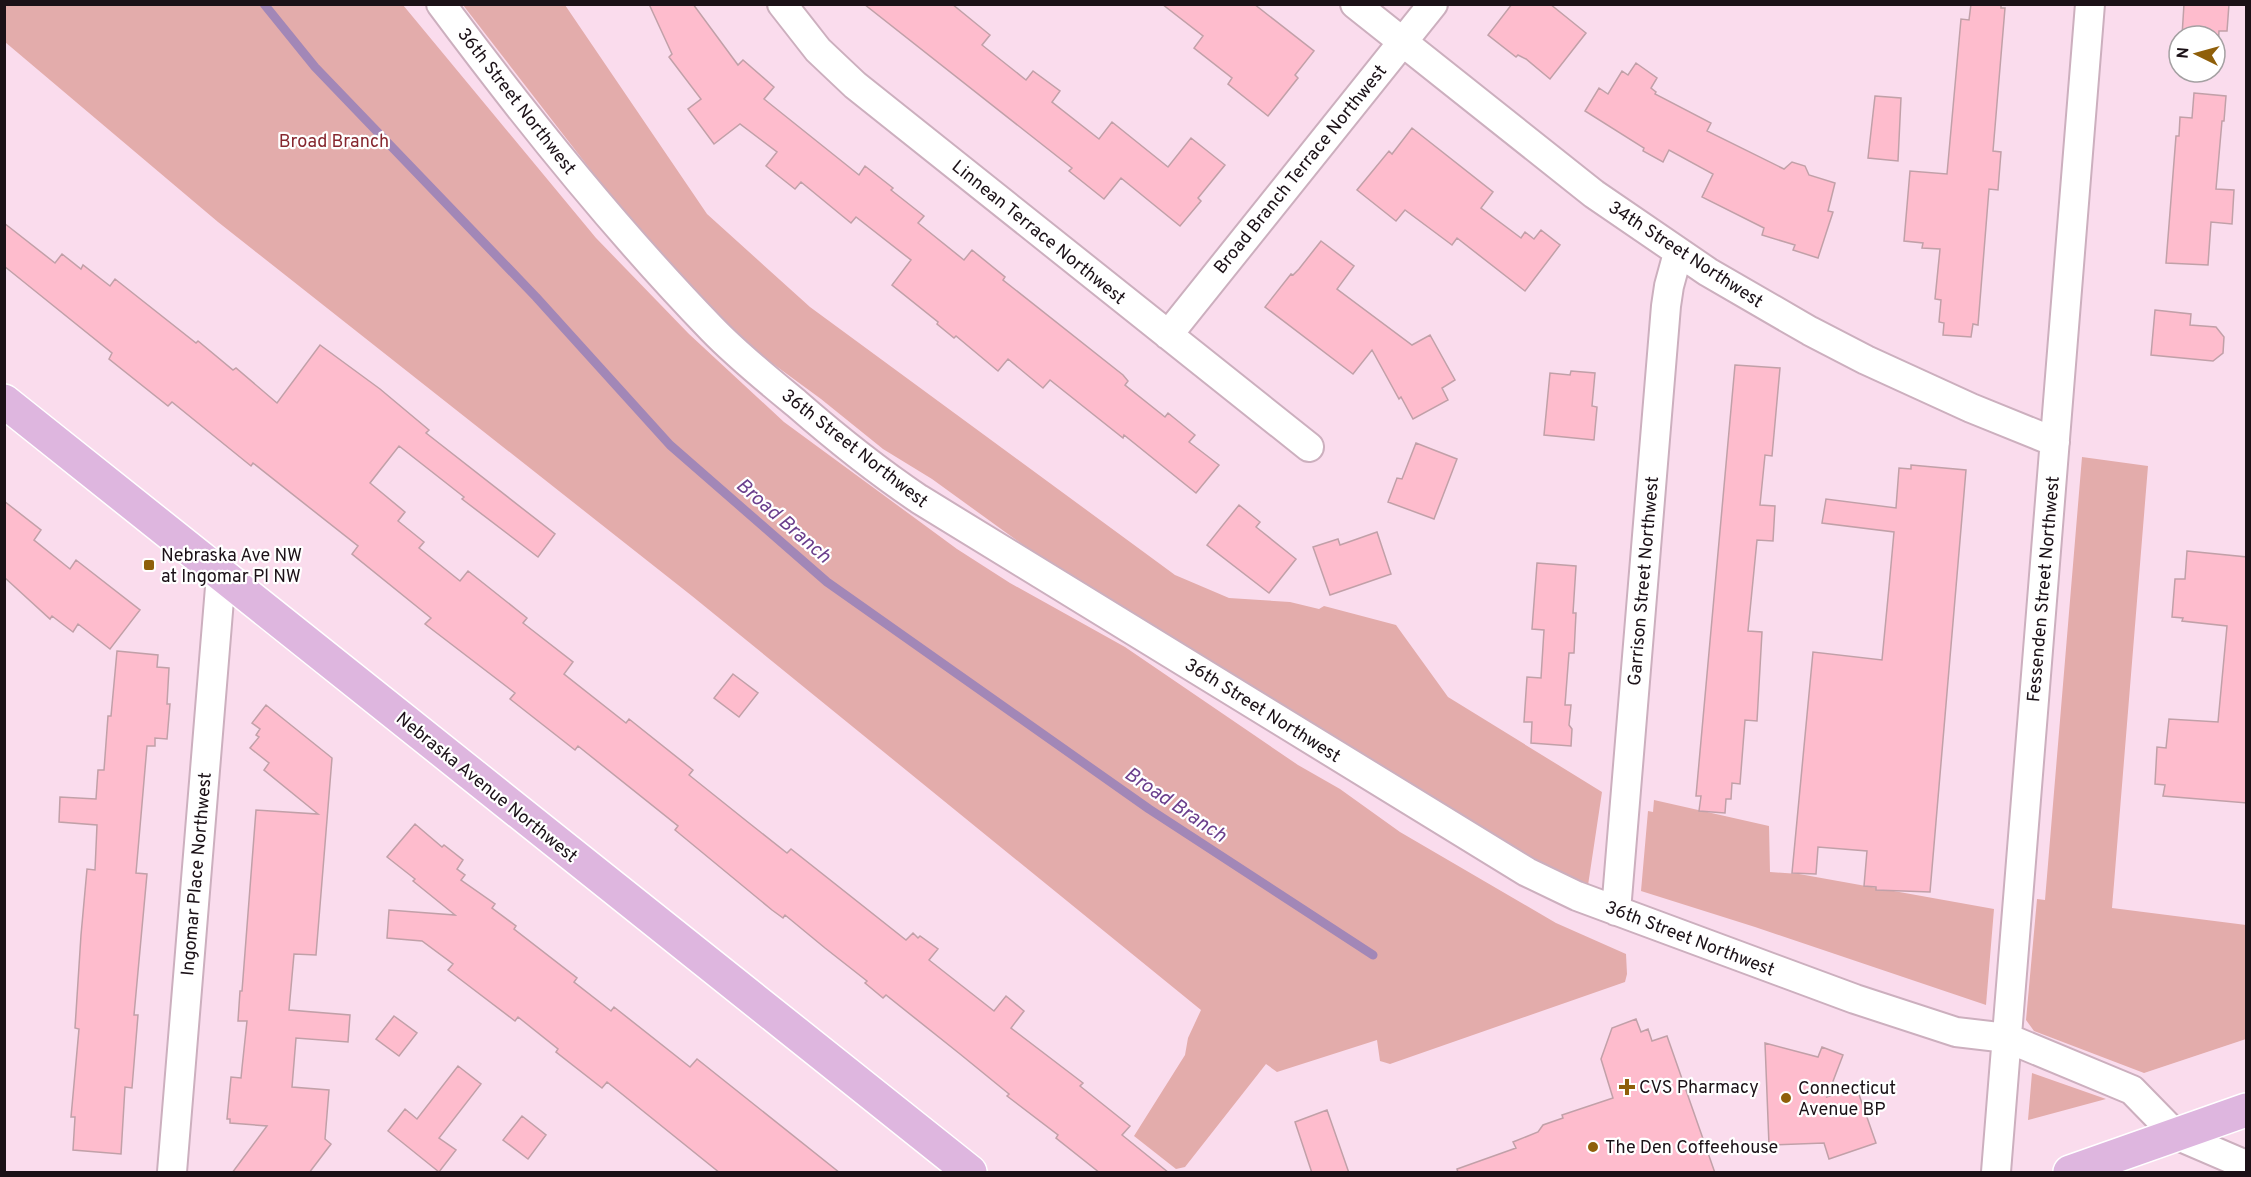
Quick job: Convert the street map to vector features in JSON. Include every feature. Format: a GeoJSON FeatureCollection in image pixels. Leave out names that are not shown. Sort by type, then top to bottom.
{"type":"FeatureCollection","features":[{"type":"Feature","properties":{"kind":"main road","name":"Nebraska Avenue Northwest"},"geometry":{"type":"LineString","coordinates":[[4,400],[970,1173]]}},
{"type":"Feature","properties":{"kind":"main road"},"geometry":{"type":"LineString","coordinates":[[2070,1173],[2247,1110]]}},
{"type":"Feature","properties":{"kind":"street","name":"36th Street Northwest"},"geometry":{"type":"LineString","coordinates":[[441,4],[561,159],[616,224],[713,330],[878,471],[961,526],[1145,637],[1502,859],[1552,885],[1855,999],[1956,1032],[2007,1038],[2132,1090],[2176,1135],[2247,1166]]}},
{"type":"Feature","properties":{"kind":"street","name":"Linnean Terrace Northwest"},"geometry":{"type":"LineString","coordinates":[[782,4],[807,38],[855,85],[1309,447]]}},
{"type":"Feature","properties":{"kind":"street","name":"34th Street Northwest"},"geometry":{"type":"LineString","coordinates":[[1355,4],[1594,194],[1678,253],[1773,310],[1866,360],[1971,408],[2055,442]]}},
{"type":"Feature","properties":{"kind":"street","name":"Broad Branch Terrace Northwest"},"geometry":{"type":"LineString","coordinates":[[1168,335],[1433,4]]}},
{"type":"Feature","properties":{"kind":"street","name":"Fessenden Street Northwest"},"geometry":{"type":"LineString","coordinates":[[1996,1173],[2090,4]]}},
{"type":"Feature","properties":{"kind":"street","name":"Garrison Street Northwest"},"geometry":{"type":"LineString","coordinates":[[1616,911],[1666,306],[1678,253]]}},
{"type":"Feature","properties":{"kind":"street","name":"Ingomar Place Northwest"},"geometry":{"type":"LineString","coordinates":[[171,1173],[221,575]]}},
{"type":"Feature","properties":{"kind":"green space","name":"Broad Branch"},"geometry":{"type":"Polygon","coordinates":[[[5,4],[403,5],[596,238],[689,334],[784,422],[957,549],[1010,583],[1125,647],[1298,765],[1340,789],[1400,832],[1556,923],[1626,954],[1625,982],[1390,1064],[1380,1061],[1377,1040],[1277,1072],[1266,1064],[1185,1167],[1176,1169],[1134,1136],[1185,1055],[1188,1038],[1201,1010],[692,596],[218,222],[5,42],[5,4]]]}},
{"type":"Feature","properties":{"kind":"green space"},"geometry":{"type":"Polygon","coordinates":[[[463,5],[565,5],[707,214],[810,307],[1175,575],[1229,598],[1290,602],[1319,609],[1324,606],[1396,625],[1448,697],[1602,792],[1587,892],[1059,571],[932,479],[883,449],[821,399],[739,339],[631,222],[463,5]]]}},
{"type":"Feature","properties":{"kind":"green space"},"geometry":{"type":"Polygon","coordinates":[[[2082,457],[2148,466],[2112,908],[2246,925],[2246,1039],[2144,1073],[2034,1031],[2026,1020],[2037,899],[2045,900],[2082,457]]]}},
{"type":"Feature","properties":{"kind":"green space"},"geometry":{"type":"Polygon","coordinates":[[[1654,800],[1769,826],[1770,872],[1799,874],[1994,909],[1986,1005],[1641,891],[1648,811],[1653,812],[1654,800]]]}},
{"type":"Feature","properties":{"kind":"green space"},"geometry":{"type":"Polygon","coordinates":[[[2032,1073],[2106,1099],[2028,1120],[2032,1073]]]}},
{"type":"Feature","properties":{"kind":"building"},"geometry":{"type":"Polygon","coordinates":[[[649,4],[693,4],[738,65],[743,60],[774,87],[764,99],[859,175],[865,166],[924,216],[918,223],[964,260],[972,250],[1005,277],[1003,280],[1123,375],[1128,381],[1125,385],[1165,417],[1168,413],[1195,435],[1189,442],[1219,465],[1196,493],[1050,380],[1043,388],[1008,359],[998,371],[956,336],[954,338],[892,285],[911,260],[856,217],[851,223],[801,182],[795,189],[766,166],[777,152],[740,124],[714,144],[688,109],[701,99],[669,57],[672,54],[649,4]]]}},
{"type":"Feature","properties":{"kind":"building"},"geometry":{"type":"Polygon","coordinates":[[[864,4],[952,4],[990,35],[982,45],[1026,80],[1033,71],[1060,91],[1052,102],[1099,139],[1112,122],[1168,167],[1191,138],[1225,165],[1198,198],[1201,201],[1180,226],[1121,178],[1104,199],[1069,171],[1072,168],[864,4]]]}},
{"type":"Feature","properties":{"kind":"building"},"geometry":{"type":"Polygon","coordinates":[[[1162,4],[1254,4],[1314,51],[1295,75],[1298,78],[1268,116],[1228,84],[1232,78],[1194,48],[1203,36],[1162,4]]]}},
{"type":"Feature","properties":{"kind":"building"},"geometry":{"type":"Polygon","coordinates":[[[1512,4],[1550,4],[1586,33],[1550,79],[1526,59],[1518,55],[1516,57],[1488,35],[1512,4]]]}},
{"type":"Feature","properties":{"kind":"building"},"geometry":{"type":"Polygon","coordinates":[[[1971,4],[2001,4],[2001,8],[2005,8],[1993,151],[2001,152],[1998,190],[1989,189],[1978,325],[1973,324],[1971,337],[1943,335],[1944,323],[1939,322],[1941,300],[1935,299],[1940,249],[1922,248],[1923,243],[1904,241],[1910,171],[1947,174],[1961,19],[1969,20],[1971,4]]]}},
{"type":"Feature","properties":{"kind":"building"},"geometry":{"type":"Polygon","coordinates":[[[2184,4],[2229,4],[2227,31],[2227,24],[2183,24],[2184,4]]]}},
{"type":"Feature","properties":{"kind":"building"},"geometry":{"type":"Polygon","coordinates":[[[1636,63],[1657,78],[1651,88],[1656,92],[1655,94],[1711,123],[1707,131],[1784,169],[1792,162],[1805,166],[1809,175],[1835,183],[1828,211],[1833,212],[1818,258],[1793,250],[1795,245],[1762,235],[1764,228],[1702,197],[1713,174],[1669,150],[1663,162],[1585,111],[1599,88],[1608,94],[1622,71],[1628,75],[1636,63]]]}},
{"type":"Feature","properties":{"kind":"building"},"geometry":{"type":"Polygon","coordinates":[[[2194,93],[2226,96],[2216,189],[2234,190],[2232,224],[2211,222],[2208,265],[2166,263],[2176,136],[2179,136],[2180,117],[2192,118],[2194,93]]]}},
{"type":"Feature","properties":{"kind":"building"},"geometry":{"type":"Polygon","coordinates":[[[1875,96],[1901,98],[1898,161],[1868,158],[1875,96]]]}},
{"type":"Feature","properties":{"kind":"building"},"geometry":{"type":"Polygon","coordinates":[[[1412,128],[1493,192],[1481,208],[1521,238],[1525,232],[1534,239],[1541,230],[1560,245],[1525,291],[1457,238],[1452,245],[1405,210],[1396,221],[1357,190],[1389,151],[1392,154],[1412,128]]]}},
{"type":"Feature","properties":{"kind":"building"},"geometry":{"type":"Polygon","coordinates":[[[4,223],[55,263],[62,254],[81,269],[83,265],[110,286],[115,279],[196,343],[198,341],[233,370],[236,368],[277,403],[320,345],[380,389],[429,430],[426,433],[555,534],[538,557],[462,499],[464,497],[399,446],[370,483],[405,512],[398,521],[424,542],[419,548],[460,581],[468,571],[527,618],[523,623],[573,662],[564,674],[626,723],[629,719],[693,770],[689,775],[787,853],[791,849],[906,940],[913,933],[938,949],[929,960],[994,1011],[1006,996],[1024,1011],[1011,1028],[1083,1083],[1080,1086],[1130,1126],[1122,1135],[1169,1173],[1100,1173],[1056,1138],[1058,1135],[1007,1096],[1009,1094],[960,1054],[886,995],[883,998],[865,983],[867,981],[785,915],[783,918],[772,910],[675,830],[678,826],[578,746],[575,750],[510,699],[515,693],[425,624],[431,618],[352,554],[358,546],[253,463],[251,466],[172,402],[168,406],[109,359],[112,353],[4,266],[4,223]]]}},
{"type":"Feature","properties":{"kind":"building"},"geometry":{"type":"Polygon","coordinates":[[[1321,241],[1354,266],[1337,289],[1412,345],[1430,335],[1455,380],[1442,388],[1448,400],[1413,419],[1401,397],[1399,399],[1372,350],[1353,374],[1265,307],[1321,241]]]}},
{"type":"Feature","properties":{"kind":"building"},"geometry":{"type":"Polygon","coordinates":[[[2155,310],[2191,314],[2190,325],[2216,327],[2224,337],[2223,353],[2213,361],[2151,355],[2155,310]]]}},
{"type":"Feature","properties":{"kind":"building"},"geometry":{"type":"Polygon","coordinates":[[[1735,365],[1780,368],[1772,456],[1765,455],[1760,505],[1775,506],[1773,541],[1757,540],[1748,631],[1762,632],[1757,721],[1745,720],[1740,784],[1732,783],[1731,799],[1726,799],[1725,813],[1699,811],[1701,796],[1696,796],[1735,365]]]}},
{"type":"Feature","properties":{"kind":"building"},"geometry":{"type":"Polygon","coordinates":[[[1571,371],[1595,373],[1592,406],[1597,407],[1594,440],[1544,435],[1550,373],[1570,375],[1571,371]]]}},
{"type":"Feature","properties":{"kind":"building"},"geometry":{"type":"Polygon","coordinates":[[[1416,443],[1457,459],[1434,519],[1388,502],[1397,478],[1402,479],[1416,443]]]}},
{"type":"Feature","properties":{"kind":"building"},"geometry":{"type":"Polygon","coordinates":[[[1911,465],[1966,470],[1930,892],[1876,890],[1876,887],[1864,886],[1867,851],[1818,847],[1816,874],[1792,873],[1813,652],[1882,660],[1894,532],[1822,523],[1826,499],[1896,508],[1899,468],[1911,469],[1911,465]]]}},
{"type":"Feature","properties":{"kind":"building"},"geometry":{"type":"Polygon","coordinates":[[[4,501],[41,530],[34,540],[70,569],[76,560],[140,610],[110,649],[78,624],[73,632],[52,616],[50,619],[4,577],[4,501]]]}},
{"type":"Feature","properties":{"kind":"building"},"geometry":{"type":"Polygon","coordinates":[[[1239,505],[1260,522],[1256,527],[1296,559],[1269,593],[1207,545],[1239,505]]]}},
{"type":"Feature","properties":{"kind":"building"},"geometry":{"type":"Polygon","coordinates":[[[1377,532],[1391,574],[1330,595],[1313,547],[1338,539],[1340,545],[1377,532]]]}},
{"type":"Feature","properties":{"kind":"building"},"geometry":{"type":"Polygon","coordinates":[[[2187,551],[2247,557],[2247,803],[2163,796],[2165,785],[2155,784],[2157,747],[2166,748],[2169,719],[2218,722],[2227,626],[2182,621],[2183,618],[2172,617],[2175,579],[2185,579],[2187,551]]]}},
{"type":"Feature","properties":{"kind":"building"},"geometry":{"type":"Polygon","coordinates":[[[1537,563],[1576,566],[1573,613],[1576,613],[1574,653],[1569,653],[1565,705],[1571,705],[1569,725],[1572,729],[1571,746],[1531,743],[1532,722],[1524,722],[1527,677],[1541,678],[1544,630],[1532,629],[1537,563]]]}},
{"type":"Feature","properties":{"kind":"building"},"geometry":{"type":"Polygon","coordinates":[[[117,651],[158,655],[157,667],[169,668],[167,704],[170,704],[167,739],[155,738],[155,746],[147,746],[136,873],[147,874],[134,1015],[138,1015],[132,1088],[125,1087],[121,1154],[73,1150],[75,1117],[71,1117],[79,1029],[75,1028],[81,935],[87,869],[95,870],[97,825],[59,822],[60,797],[96,799],[98,770],[104,770],[108,716],[111,716],[117,651]]]}},
{"type":"Feature","properties":{"kind":"building"},"geometry":{"type":"Polygon","coordinates":[[[733,674],[758,693],[739,717],[714,698],[733,674]]]}},
{"type":"Feature","properties":{"kind":"building"},"geometry":{"type":"Polygon","coordinates":[[[266,705],[332,758],[316,955],[294,954],[289,1010],[350,1015],[348,1042],[296,1038],[292,1087],[329,1090],[325,1139],[331,1144],[309,1173],[232,1173],[267,1126],[230,1123],[230,1119],[227,1119],[231,1077],[241,1078],[247,1021],[238,1021],[256,810],[318,814],[264,770],[269,763],[250,748],[259,737],[256,735],[260,729],[252,723],[266,705]]]}},
{"type":"Feature","properties":{"kind":"building"},"geometry":{"type":"Polygon","coordinates":[[[415,824],[442,847],[444,845],[463,860],[457,869],[465,875],[461,880],[495,904],[492,908],[516,926],[514,929],[577,978],[574,982],[611,1011],[614,1007],[690,1067],[697,1059],[840,1173],[720,1173],[607,1082],[602,1088],[556,1052],[558,1049],[518,1017],[515,1021],[448,970],[453,964],[422,941],[387,938],[389,910],[455,915],[387,857],[415,824]]]}},
{"type":"Feature","properties":{"kind":"building"},"geometry":{"type":"Polygon","coordinates":[[[394,1016],[417,1033],[399,1056],[376,1039],[394,1016]]]}},
{"type":"Feature","properties":{"kind":"building"},"geometry":{"type":"Polygon","coordinates":[[[1636,1019],[1641,1032],[1648,1029],[1652,1041],[1667,1036],[1715,1173],[1458,1173],[1457,1169],[1516,1148],[1513,1142],[1538,1132],[1543,1125],[1563,1118],[1562,1115],[1613,1098],[1601,1059],[1612,1028],[1636,1019]]]}},
{"type":"Feature","properties":{"kind":"building"},"geometry":{"type":"Polygon","coordinates":[[[1765,1043],[1818,1057],[1822,1047],[1843,1055],[1827,1097],[1856,1086],[1876,1143],[1829,1159],[1824,1143],[1769,1145],[1765,1043]]]}},
{"type":"Feature","properties":{"kind":"building"},"geometry":{"type":"Polygon","coordinates":[[[458,1066],[481,1084],[439,1138],[456,1150],[439,1172],[388,1131],[405,1109],[417,1119],[458,1066]]]}},
{"type":"Feature","properties":{"kind":"building"},"geometry":{"type":"Polygon","coordinates":[[[1327,1110],[1349,1173],[1312,1173],[1295,1122],[1327,1110]]]}},
{"type":"Feature","properties":{"kind":"building"},"geometry":{"type":"Polygon","coordinates":[[[522,1116],[546,1135],[528,1159],[503,1140],[522,1116]]]}},
{"type":"Feature","properties":{"kind":"waterway","name":"Broad Branch"},"geometry":{"type":"LineString","coordinates":[[264,4],[315,67],[536,297],[670,445],[827,582],[1149,809],[1373,955]]}},
{"type":"Feature","properties":{"kind":"place","name":"Nebraska Ave NW at Ingomar Pl NW"},"geometry":{"type":"Point","coordinates":[149,565]}},
{"type":"Feature","properties":{"kind":"place","name":"CVS Pharmacy"},"geometry":{"type":"Point","coordinates":[1627,1087]}},
{"type":"Feature","properties":{"kind":"place","name":"Connecticut Avenue BP"},"geometry":{"type":"Point","coordinates":[1786,1098]}},
{"type":"Feature","properties":{"kind":"place","name":"The Den Coffeehouse"},"geometry":{"type":"Point","coordinates":[1593,1147]}}]}
